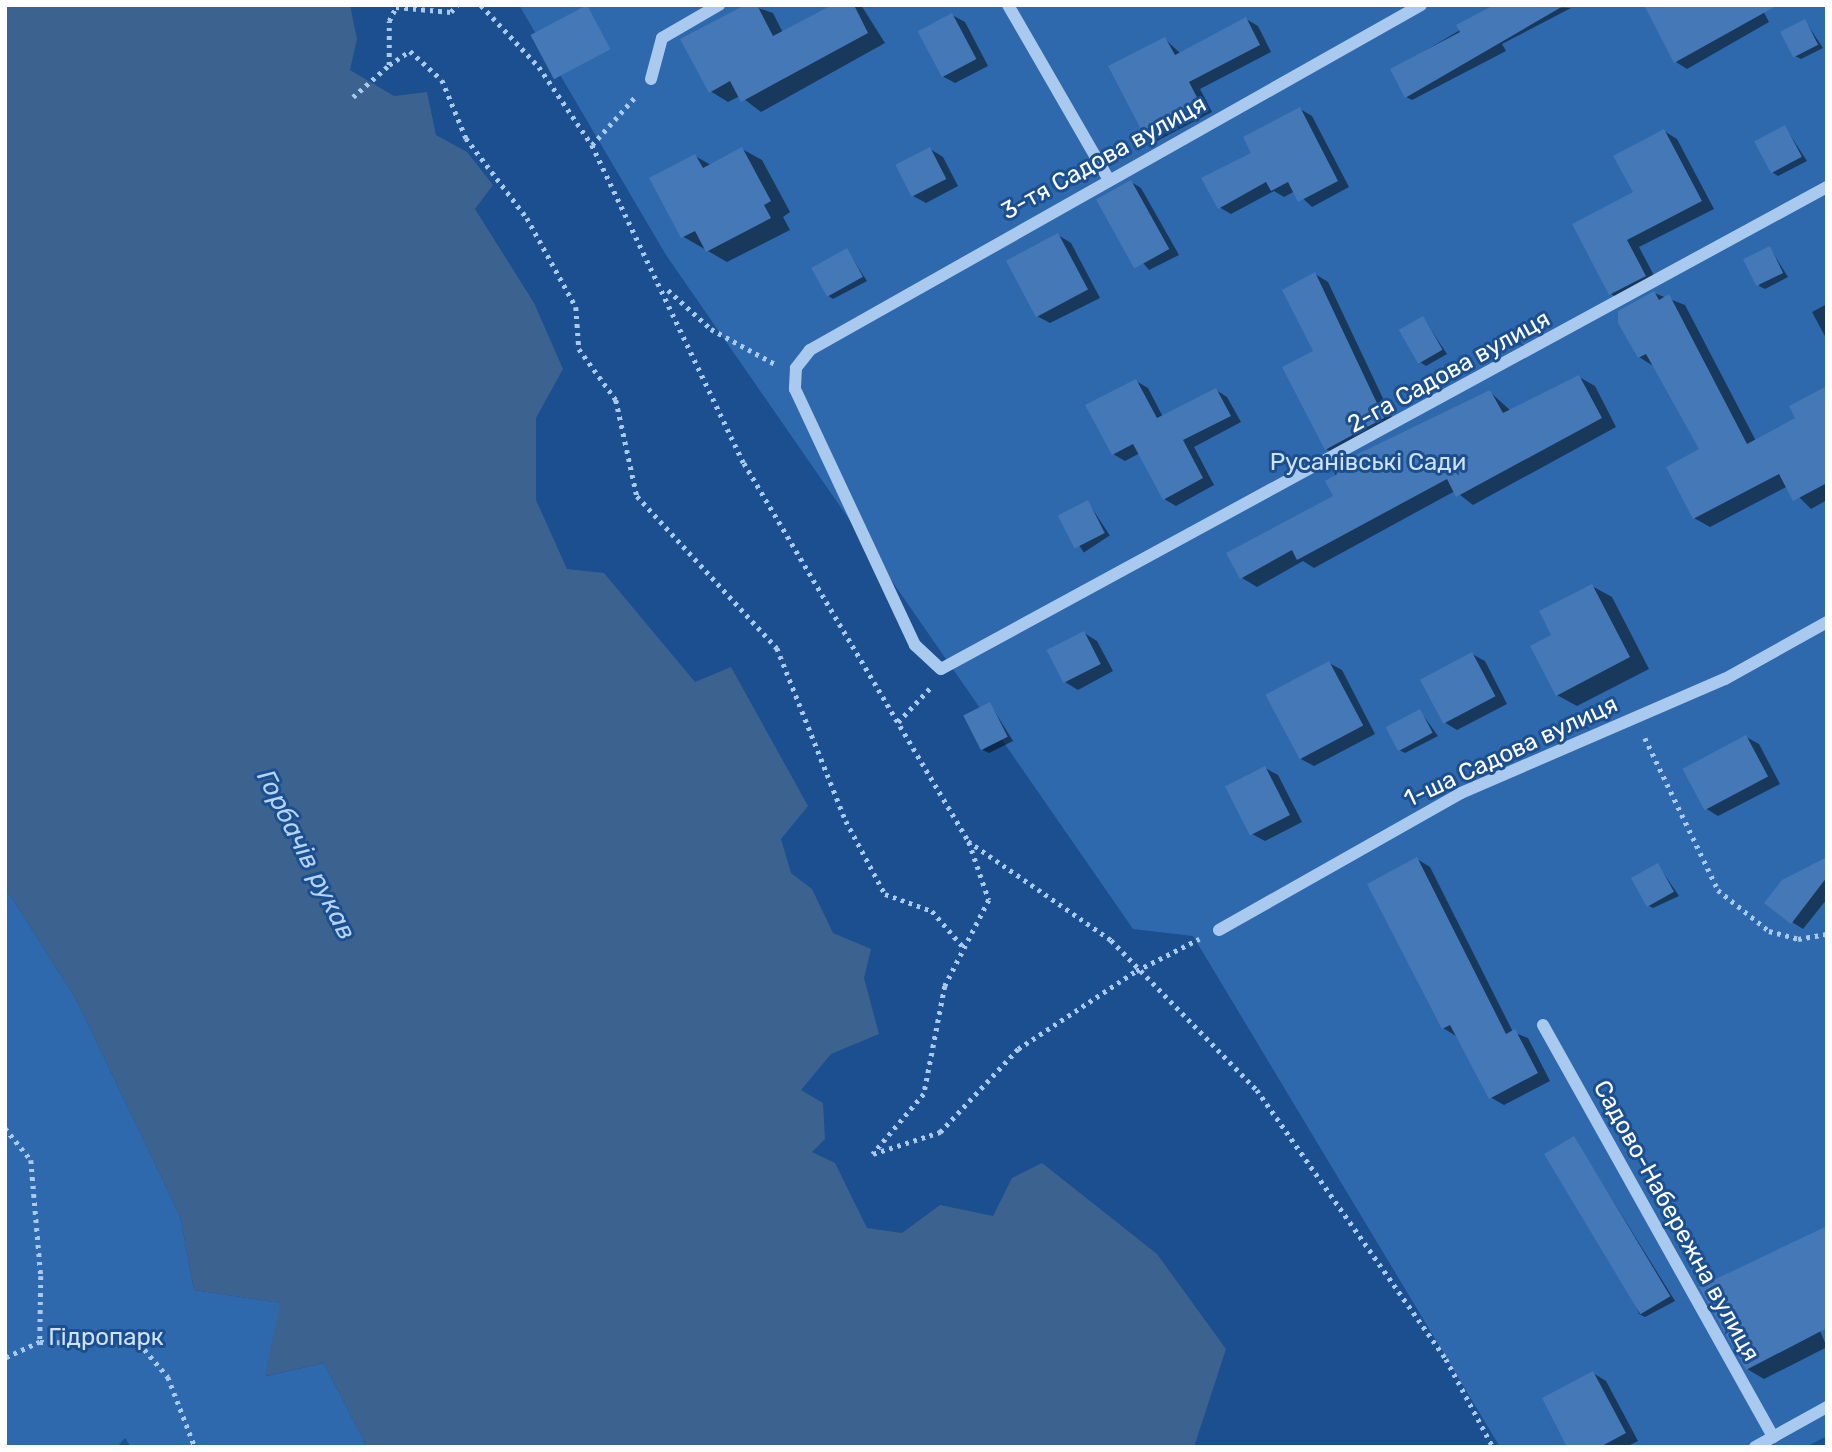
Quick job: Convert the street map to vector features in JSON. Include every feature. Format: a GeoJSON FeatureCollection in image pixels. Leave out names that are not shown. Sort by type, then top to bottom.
{"type":"FeatureCollection","features":[{"type":"Feature","properties":{"kind":"street"},"geometry":{"type":"LineString","coordinates":[[651,79],[663,38],[719,5]]}},
{"type":"Feature","properties":{"kind":"street"},"geometry":{"type":"LineString","coordinates":[[1008,5],[1108,178]]}},
{"type":"Feature","properties":{"kind":"street","name":"3-тя Садова вулиця"},"geometry":{"type":"LineString","coordinates":[[795,389],[796,368],[810,350],[1108,178],[1421,5]]}},
{"type":"Feature","properties":{"kind":"street","name":"2-га Садова вулиця"},"geometry":{"type":"LineString","coordinates":[[941,669],[980,653],[1827,187]]}},
{"type":"Feature","properties":{"kind":"street"},"geometry":{"type":"LineString","coordinates":[[795,389],[915,645],[941,669]]}},
{"type":"Feature","properties":{"kind":"street","name":"1-ша Садова вулиця"},"geometry":{"type":"LineString","coordinates":[[1219,930],[1461,793],[1725,679],[1827,622]]}},
{"type":"Feature","properties":{"kind":"street","name":"Садово-Набережна вулиця"},"geometry":{"type":"LineString","coordinates":[[1543,1025],[1773,1437]]}},
{"type":"Feature","properties":{"kind":"street"},"geometry":{"type":"LineString","coordinates":[[1755,1447],[1827,1407]]}},
{"type":"Feature","properties":{"kind":"path"},"geometry":{"type":"LineString","coordinates":[[389,65],[389,21],[396,7],[451,12],[457,5]]}},
{"type":"Feature","properties":{"kind":"path"},"geometry":{"type":"LineString","coordinates":[[481,5],[539,67],[592,145],[665,287],[744,463],[968,841],[989,901],[945,986],[924,1094],[873,1154],[940,1132],[1018,1049],[1136,971],[1219,930]]}},
{"type":"Feature","properties":{"kind":"path"},"geometry":{"type":"LineString","coordinates":[[353,97],[389,65],[410,51],[442,80],[466,138],[527,218],[576,307],[579,349],[616,400],[637,496],[777,648],[846,821],[885,894],[932,911],[964,948]]}},
{"type":"Feature","properties":{"kind":"path"},"geometry":{"type":"LineString","coordinates":[[592,145],[651,79]]}},
{"type":"Feature","properties":{"kind":"path"},"geometry":{"type":"LineString","coordinates":[[665,287],[711,329],[771,360],[795,389]]}},
{"type":"Feature","properties":{"kind":"path"},"geometry":{"type":"LineString","coordinates":[[898,722],[941,669]]}},
{"type":"Feature","properties":{"kind":"path"},"geometry":{"type":"LineString","coordinates":[[1639,724],[1718,890],[1769,931],[1798,939],[1825,934]]}},
{"type":"Feature","properties":{"kind":"path"},"geometry":{"type":"LineString","coordinates":[[968,841],[1111,940],[1136,971],[1257,1090],[1446,1359],[1493,1447]]}},
{"type":"Feature","properties":{"kind":"path"},"geometry":{"type":"LineString","coordinates":[[5,1128],[32,1160],[40,1342]]}},
{"type":"Feature","properties":{"kind":"path"},"geometry":{"type":"LineString","coordinates":[[5,1359],[40,1342],[139,1343],[168,1377],[195,1447]]}},
{"type":"Feature","properties":{"kind":"green space","name":"Русанівські Сади"},"geometry":{"type":"Polygon","coordinates":[[[519,5],[1827,5],[1827,1436],[1806,1447],[1500,1447],[1193,936],[1133,929],[666,255],[519,5]]]}},
{"type":"Feature","properties":{"kind":"green space","name":"Гідропарк"},"geometry":{"type":"Polygon","coordinates":[[[5,887],[76,999],[180,1216],[194,1290],[281,1303],[266,1376],[324,1363],[367,1447],[131,1447],[125,1438],[117,1447],[5,1447],[5,887]]]}},
{"type":"Feature","properties":{"kind":"water","name":"Горбачів рукав"},"geometry":{"type":"Polygon","coordinates":[[[5,5],[350,5],[357,39],[350,70],[394,96],[427,92],[436,135],[467,152],[493,185],[475,209],[534,303],[563,369],[536,418],[536,500],[567,569],[604,573],[695,682],[731,667],[808,806],[781,839],[791,873],[812,889],[833,933],[871,949],[864,978],[879,1034],[831,1054],[801,1090],[823,1103],[825,1139],[812,1152],[835,1163],[867,1228],[902,1233],[940,1205],[993,1216],[1012,1178],[1042,1163],[1157,1254],[1226,1349],[1194,1447],[367,1447],[324,1363],[265,1376],[280,1303],[194,1290],[180,1216],[76,999],[5,887],[5,5]]]}},
{"type":"Feature","properties":{"kind":"building"},"geometry":{"type":"Polygon","coordinates":[[[587,5],[610,49],[554,79],[530,35],[587,5]]]}},
{"type":"Feature","properties":{"kind":"building"},"geometry":{"type":"Polygon","coordinates":[[[745,5],[757,5],[773,36],[832,5],[854,5],[868,33],[741,102],[730,81],[709,93],[680,39],[745,5]]]}},
{"type":"Feature","properties":{"kind":"building"},"geometry":{"type":"Polygon","coordinates":[[[1494,5],[1565,5],[1405,98],[1390,69],[1460,32],[1456,25],[1494,5]]]}},
{"type":"Feature","properties":{"kind":"building"},"geometry":{"type":"Polygon","coordinates":[[[1644,5],[1778,5],[1674,63],[1644,5]]]}},
{"type":"Feature","properties":{"kind":"building"},"geometry":{"type":"Polygon","coordinates":[[[952,13],[976,59],[942,77],[918,31],[952,13]]]}},
{"type":"Feature","properties":{"kind":"building"},"geometry":{"type":"Polygon","coordinates":[[[1246,17],[1260,45],[1189,82],[1201,105],[1144,135],[1108,66],[1165,37],[1175,55],[1246,17]]]}},
{"type":"Feature","properties":{"kind":"building"},"geometry":{"type":"Polygon","coordinates":[[[1805,19],[1818,45],[1793,58],[1780,32],[1805,19]]]}},
{"type":"Feature","properties":{"kind":"building"},"geometry":{"type":"Polygon","coordinates":[[[1300,107],[1338,181],[1298,202],[1288,182],[1271,191],[1266,182],[1218,209],[1201,178],[1251,153],[1243,137],[1300,107]]]}},
{"type":"Feature","properties":{"kind":"building"},"geometry":{"type":"Polygon","coordinates":[[[1785,125],[1802,157],[1771,173],[1754,141],[1785,125]]]}},
{"type":"Feature","properties":{"kind":"building"},"geometry":{"type":"Polygon","coordinates":[[[1664,129],[1702,201],[1627,240],[1646,276],[1609,295],[1572,224],[1633,192],[1613,156],[1664,129]]]}},
{"type":"Feature","properties":{"kind":"building"},"geometry":{"type":"Polygon","coordinates":[[[742,147],[771,201],[764,205],[771,218],[706,252],[695,231],[681,238],[649,178],[695,154],[703,168],[742,147]]]}},
{"type":"Feature","properties":{"kind":"building"},"geometry":{"type":"Polygon","coordinates":[[[930,147],[946,179],[912,197],[895,165],[930,147]]]}},
{"type":"Feature","properties":{"kind":"building"},"geometry":{"type":"Polygon","coordinates":[[[1131,180],[1169,249],[1134,268],[1096,199],[1131,180]]]}},
{"type":"Feature","properties":{"kind":"building"},"geometry":{"type":"Polygon","coordinates":[[[1058,233],[1088,290],[1036,317],[1006,261],[1058,233]]]}},
{"type":"Feature","properties":{"kind":"building"},"geometry":{"type":"Polygon","coordinates":[[[1770,246],[1783,273],[1756,286],[1743,259],[1770,246]]]}},
{"type":"Feature","properties":{"kind":"building"},"geometry":{"type":"Polygon","coordinates":[[[847,248],[863,277],[827,297],[811,268],[847,248]]]}},
{"type":"Feature","properties":{"kind":"building"},"geometry":{"type":"Polygon","coordinates":[[[1315,272],[1384,418],[1325,450],[1282,367],[1313,351],[1282,290],[1315,272]]]}},
{"type":"Feature","properties":{"kind":"building"},"geometry":{"type":"Polygon","coordinates":[[[1654,291],[1659,300],[1669,294],[1747,444],[1795,418],[1789,406],[1827,386],[1827,483],[1793,501],[1779,474],[1693,519],[1666,467],[1699,449],[1646,354],[1638,358],[1618,323],[1618,311],[1654,291]]]}},
{"type":"Feature","properties":{"kind":"building"},"geometry":{"type":"Polygon","coordinates":[[[1423,316],[1442,350],[1418,364],[1399,330],[1423,316]]]}},
{"type":"Feature","properties":{"kind":"building"},"geometry":{"type":"Polygon","coordinates":[[[1579,375],[1602,418],[1456,497],[1447,479],[1297,560],[1292,550],[1240,579],[1226,553],[1333,496],[1325,481],[1337,474],[1333,466],[1490,390],[1503,413],[1579,375]]]}},
{"type":"Feature","properties":{"kind":"building"},"geometry":{"type":"Polygon","coordinates":[[[1136,379],[1157,418],[1216,388],[1231,416],[1183,440],[1203,478],[1163,500],[1133,444],[1112,455],[1085,405],[1136,379]]]}},
{"type":"Feature","properties":{"kind":"building"},"geometry":{"type":"Polygon","coordinates":[[[1088,500],[1105,533],[1075,548],[1058,515],[1088,500]]]}},
{"type":"Feature","properties":{"kind":"building"},"geometry":{"type":"Polygon","coordinates":[[[1592,584],[1630,657],[1556,696],[1530,646],[1551,635],[1539,611],[1592,584]]]}},
{"type":"Feature","properties":{"kind":"building"},"geometry":{"type":"Polygon","coordinates":[[[1084,631],[1101,664],[1063,683],[1047,650],[1084,631]]]}},
{"type":"Feature","properties":{"kind":"building"},"geometry":{"type":"Polygon","coordinates":[[[1472,652],[1495,696],[1443,724],[1420,680],[1472,652]]]}},
{"type":"Feature","properties":{"kind":"building"},"geometry":{"type":"Polygon","coordinates":[[[1329,661],[1363,725],[1300,759],[1265,695],[1329,661]]]}},
{"type":"Feature","properties":{"kind":"building"},"geometry":{"type":"Polygon","coordinates":[[[990,702],[1008,737],[981,750],[963,716],[990,702]]]}},
{"type":"Feature","properties":{"kind":"building"},"geometry":{"type":"Polygon","coordinates":[[[1420,709],[1433,733],[1398,751],[1386,727],[1420,709]]]}},
{"type":"Feature","properties":{"kind":"building"},"geometry":{"type":"Polygon","coordinates":[[[1746,735],[1768,776],[1704,810],[1682,769],[1746,735]]]}},
{"type":"Feature","properties":{"kind":"building"},"geometry":{"type":"Polygon","coordinates":[[[1265,766],[1290,815],[1250,835],[1225,786],[1265,766]]]}},
{"type":"Feature","properties":{"kind":"building"},"geometry":{"type":"Polygon","coordinates":[[[1417,857],[1506,1034],[1515,1029],[1538,1073],[1489,1099],[1450,1025],[1442,1029],[1367,884],[1417,857]]]}},
{"type":"Feature","properties":{"kind":"building"},"geometry":{"type":"Polygon","coordinates":[[[1827,857],[1827,877],[1791,924],[1764,903],[1782,880],[1827,857]]]}},
{"type":"Feature","properties":{"kind":"building"},"geometry":{"type":"Polygon","coordinates":[[[1658,863],[1674,892],[1647,907],[1631,878],[1658,863]]]}},
{"type":"Feature","properties":{"kind":"building"},"geometry":{"type":"Polygon","coordinates":[[[1574,1136],[1670,1296],[1640,1314],[1544,1154],[1574,1136]]]}},
{"type":"Feature","properties":{"kind":"building"},"geometry":{"type":"Polygon","coordinates":[[[1827,1226],[1827,1328],[1746,1370],[1699,1287],[1827,1226]]]}},
{"type":"Feature","properties":{"kind":"building"},"geometry":{"type":"Polygon","coordinates":[[[1593,1371],[1626,1433],[1600,1447],[1567,1447],[1542,1398],[1593,1371]]]}}]}
